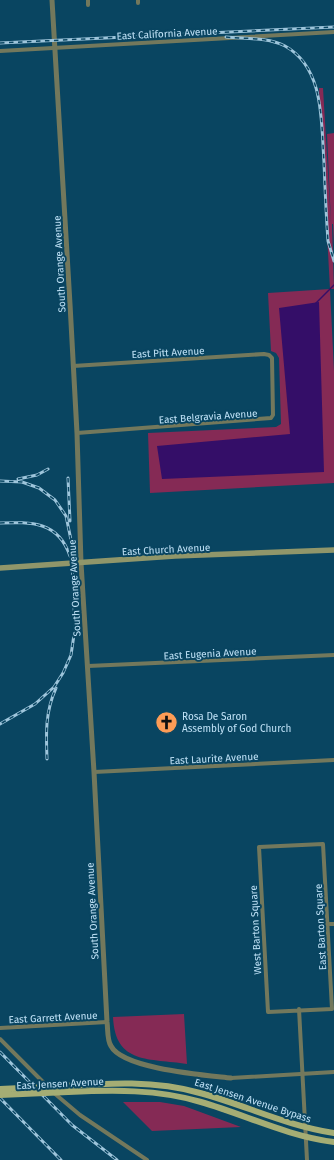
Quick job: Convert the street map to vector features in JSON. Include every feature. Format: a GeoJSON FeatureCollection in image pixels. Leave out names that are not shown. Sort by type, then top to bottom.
{"type":"FeatureCollection","features":[{"type":"Feature","properties":{"kind":"main road","name":"East Church Avenue"},"geometry":{"type":"LineString","coordinates":[[0,568],[177,556],[334,550]]}},
{"type":"Feature","properties":{"kind":"main road","name":"East Jensen Avenue Bypass"},"geometry":{"type":"LineString","coordinates":[[119,1083],[149,1084],[191,1090],[305,1128],[334,1133]]}},
{"type":"Feature","properties":{"kind":"main road","name":"East Jensen Avenue"},"geometry":{"type":"LineString","coordinates":[[0,1089],[119,1083]]}},
{"type":"Feature","properties":{"kind":"main road","name":"East Jensen Avenue Bypass"},"geometry":{"type":"LineString","coordinates":[[121,1090],[158,1092],[189,1099],[306,1138],[334,1142]]}},
{"type":"Feature","properties":{"kind":"main road","name":"East Jensen Avenue"},"geometry":{"type":"LineString","coordinates":[[0,1096],[121,1090]]}},
{"type":"Feature","properties":{"kind":"street","name":"South Orange Avenue"},"geometry":{"type":"LineString","coordinates":[[52,0],[77,433],[81,563],[107,1022],[110,1046],[120,1057],[138,1064],[231,1078]]}},
{"type":"Feature","properties":{"kind":"street"},"geometry":{"type":"LineString","coordinates":[[88,0],[88,5]]}},
{"type":"Feature","properties":{"kind":"street","name":"East California Avenue"},"geometry":{"type":"LineString","coordinates":[[0,51],[334,32]]}},
{"type":"Feature","properties":{"kind":"street","name":"East Pitt Avenue"},"geometry":{"type":"LineString","coordinates":[[73,366],[264,354]]}},
{"type":"Feature","properties":{"kind":"street","name":"East Belgravia Avenue"},"geometry":{"type":"LineString","coordinates":[[77,433],[271,418],[273,415],[272,358],[270,355],[264,354]]}},
{"type":"Feature","properties":{"kind":"street","name":"East Eugenia Avenue"},"geometry":{"type":"LineString","coordinates":[[88,666],[334,655]]}},
{"type":"Feature","properties":{"kind":"street","name":"East Laurite Avenue"},"geometry":{"type":"LineString","coordinates":[[94,772],[334,760]]}},
{"type":"Feature","properties":{"kind":"street","name":"West Barton Square"},"geometry":{"type":"LineString","coordinates":[[299,1010],[268,1012],[259,847],[323,844]]}},
{"type":"Feature","properties":{"kind":"street","name":"East Barton Square"},"geometry":{"type":"LineString","coordinates":[[299,1010],[332,1009],[323,844]]}},
{"type":"Feature","properties":{"kind":"street"},"geometry":{"type":"LineString","coordinates":[[327,924],[334,924]]}},
{"type":"Feature","properties":{"kind":"street"},"geometry":{"type":"LineString","coordinates":[[299,1010],[307,1160]]}},
{"type":"Feature","properties":{"kind":"street","name":"East Garrett Avenue"},"geometry":{"type":"LineString","coordinates":[[0,1028],[107,1022]]}},
{"type":"Feature","properties":{"kind":"street"},"geometry":{"type":"LineString","coordinates":[[0,1039],[67,1105],[147,1160]]}},
{"type":"Feature","properties":{"kind":"street"},"geometry":{"type":"LineString","coordinates":[[231,1078],[334,1072]]}},
{"type":"Feature","properties":{"kind":"shaded area"},"geometry":{"type":"Polygon","coordinates":[[[319,88],[323,88],[331,224],[327,134],[334,133],[334,245],[332,224],[334,289],[330,289],[319,88]]]}},
{"type":"Feature","properties":{"kind":"shaded area"},"geometry":{"type":"Polygon","coordinates":[[[330,289],[334,371],[334,483],[150,493],[148,433],[276,427],[281,424],[279,358],[276,353],[271,351],[268,293],[330,289]]]}},
{"type":"Feature","properties":{"kind":"shaded area"},"geometry":{"type":"Polygon","coordinates":[[[319,302],[324,472],[162,479],[157,446],[290,434],[279,308],[319,302]]]}},
{"type":"Feature","properties":{"kind":"shaded area"},"geometry":{"type":"Polygon","coordinates":[[[184,1014],[187,1064],[148,1059],[137,1056],[120,1044],[115,1033],[113,1017],[184,1014]]]}},
{"type":"Feature","properties":{"kind":"shaded area"},"geometry":{"type":"Polygon","coordinates":[[[123,1102],[160,1102],[184,1106],[241,1127],[152,1131],[123,1102]]]}},
{"type":"Feature","properties":{"kind":"waterway"},"geometry":{"type":"LineString","coordinates":[[316,303],[334,285]]}},
{"type":"Feature","properties":{"kind":"railway"},"geometry":{"type":"LineString","coordinates":[[0,43],[334,27]]}},
{"type":"Feature","properties":{"kind":"railway"},"geometry":{"type":"LineString","coordinates":[[226,37],[263,40],[278,43],[285,46],[298,56],[308,68],[314,82],[321,114],[328,241],[334,261]]}},
{"type":"Feature","properties":{"kind":"railway"},"geometry":{"type":"LineString","coordinates":[[18,479],[37,475],[48,469]]}},
{"type":"Feature","properties":{"kind":"railway"},"geometry":{"type":"LineString","coordinates":[[68,478],[70,521]]}},
{"type":"Feature","properties":{"kind":"railway"},"geometry":{"type":"LineString","coordinates":[[0,481],[22,482],[39,488],[55,500],[66,516],[71,540],[75,628],[71,655],[63,673],[54,687],[35,704],[0,724]]}},
{"type":"Feature","properties":{"kind":"railway"},"geometry":{"type":"LineString","coordinates":[[0,523],[33,524],[51,530],[65,544],[70,556]]}},
{"type":"Feature","properties":{"kind":"railway"},"geometry":{"type":"LineString","coordinates":[[47,759],[48,714],[56,688]]}},
{"type":"Feature","properties":{"kind":"railway"},"geometry":{"type":"LineString","coordinates":[[0,1052],[72,1125],[117,1160]]}},
{"type":"Feature","properties":{"kind":"railway"},"geometry":{"type":"LineString","coordinates":[[0,1098],[61,1160]]}},
{"type":"Feature","properties":{"kind":"place","name":"Rosa De Saron Assembly of God Church"},"geometry":{"type":"Point","coordinates":[167,722]}}]}
